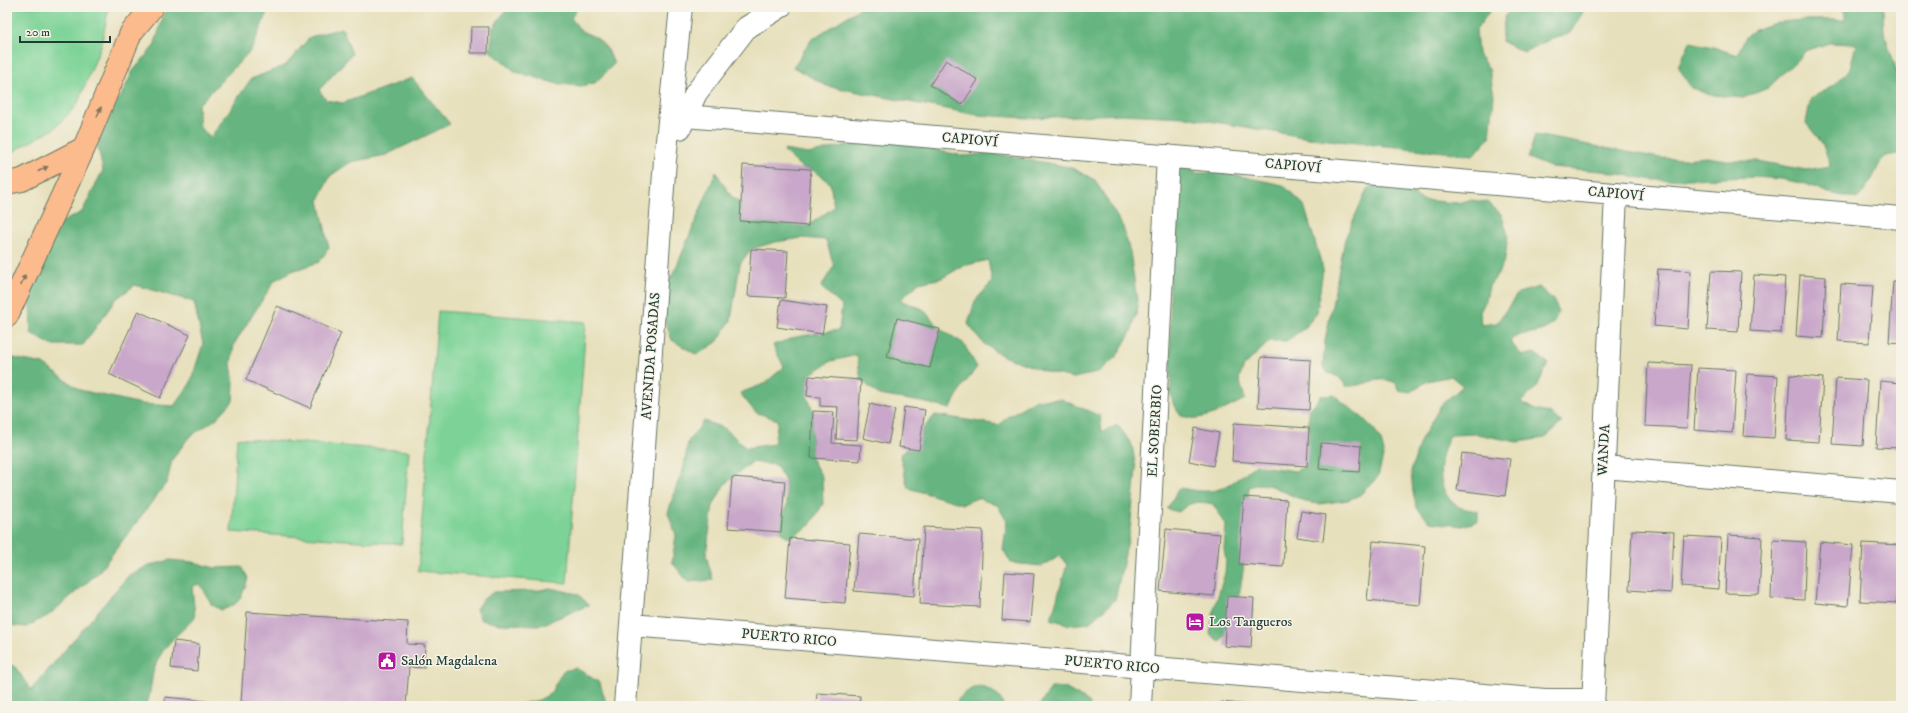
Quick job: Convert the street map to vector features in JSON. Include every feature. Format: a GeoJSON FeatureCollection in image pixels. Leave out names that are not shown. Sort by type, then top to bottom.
{"type":"FeatureCollection","features":[{"type":"Feature","properties":{"kind":"main road"},"geometry":{"type":"LineString","coordinates":[[7,316],[84,148],[131,33],[135,7]]}},
{"type":"Feature","properties":{"kind":"main road"},"geometry":{"type":"LineString","coordinates":[[131,33],[152,7]]}},
{"type":"Feature","properties":{"kind":"main road"},"geometry":{"type":"LineString","coordinates":[[7,183],[22,180],[84,148]]}},
{"type":"Feature","properties":{"kind":"street","name":"AVENIDA POSADAS"},"geometry":{"type":"LineString","coordinates":[[625,706],[665,160],[681,7]]}},
{"type":"Feature","properties":{"kind":"street"},"geometry":{"type":"LineString","coordinates":[[665,160],[696,93],[746,28],[780,7]]}},
{"type":"Feature","properties":{"kind":"street","name":"CAPIOVÍ"},"geometry":{"type":"LineString","coordinates":[[685,116],[1901,218]]}},
{"type":"Feature","properties":{"kind":"street","name":"EL SOBERBIO"},"geometry":{"type":"LineString","coordinates":[[1140,706],[1168,156]]}},
{"type":"Feature","properties":{"kind":"street","name":"WANDA"},"geometry":{"type":"LineString","coordinates":[[1593,703],[1616,194]]}},
{"type":"Feature","properties":{"kind":"street"},"geometry":{"type":"LineString","coordinates":[[1604,467],[1901,492]]}},
{"type":"Feature","properties":{"kind":"street","name":"PUERTO RICO"},"geometry":{"type":"LineString","coordinates":[[631,625],[1593,703]]}},
{"type":"Feature","properties":{"kind":"green space"},"geometry":{"type":"Polygon","coordinates":[[[7,7],[109,7],[101,46],[77,105],[54,129],[7,155],[7,7]]]}},
{"type":"Feature","properties":{"kind":"green space"},"geometry":{"type":"Polygon","coordinates":[[[170,7],[264,7],[267,12],[252,49],[198,105],[200,128],[211,137],[251,79],[286,65],[310,37],[342,28],[352,54],[319,90],[326,100],[343,103],[412,78],[450,124],[386,155],[351,162],[330,176],[319,200],[329,248],[319,262],[292,271],[275,280],[234,344],[231,364],[234,383],[233,401],[216,419],[189,437],[172,460],[167,482],[98,573],[49,615],[26,627],[7,625],[7,359],[9,357],[43,364],[80,390],[141,404],[174,406],[190,384],[203,344],[194,302],[135,285],[116,299],[83,345],[51,345],[31,333],[29,279],[58,224],[82,212],[103,170],[94,130],[102,117],[121,96],[133,71],[154,46],[165,12],[170,7]]]}},
{"type":"Feature","properties":{"kind":"green space"},"geometry":{"type":"Polygon","coordinates":[[[508,7],[578,7],[571,18],[581,31],[597,38],[608,50],[614,64],[595,83],[581,86],[558,84],[516,72],[490,51],[493,28],[508,7]]]}},
{"type":"Feature","properties":{"kind":"green space"},"geometry":{"type":"Polygon","coordinates":[[[862,7],[1493,7],[1476,30],[1478,54],[1489,69],[1494,96],[1490,137],[1473,155],[1309,138],[1186,117],[1122,114],[1028,118],[977,115],[827,86],[793,67],[812,39],[862,7]]]}},
{"type":"Feature","properties":{"kind":"green space"},"geometry":{"type":"Polygon","coordinates":[[[1512,7],[1581,7],[1583,12],[1570,33],[1547,41],[1524,52],[1501,41],[1505,16],[1512,7]]]}},
{"type":"Feature","properties":{"kind":"green space"},"geometry":{"type":"Polygon","coordinates":[[[1843,7],[1883,7],[1884,32],[1901,84],[1901,153],[1883,157],[1872,179],[1858,199],[1829,193],[1806,184],[1781,179],[1755,177],[1653,180],[1602,171],[1550,167],[1528,158],[1535,135],[1660,158],[1683,159],[1707,157],[1732,161],[1757,161],[1806,170],[1831,166],[1822,143],[1806,123],[1811,98],[1833,86],[1850,69],[1856,44],[1829,43],[1806,51],[1768,88],[1743,98],[1714,95],[1691,88],[1678,66],[1690,42],[1713,47],[1737,55],[1747,36],[1758,29],[1782,22],[1846,20],[1843,7]]]}},
{"type":"Feature","properties":{"kind":"green space"},"geometry":{"type":"Polygon","coordinates":[[[885,140],[965,156],[991,153],[1070,167],[1095,180],[1123,227],[1130,252],[1138,307],[1132,330],[1117,356],[1097,373],[1073,378],[1047,372],[1003,356],[983,343],[968,324],[975,301],[992,282],[988,260],[963,266],[942,278],[919,283],[900,300],[923,309],[940,329],[963,343],[977,367],[962,387],[950,409],[927,403],[879,395],[861,380],[857,355],[831,361],[809,375],[807,396],[813,411],[811,458],[822,477],[823,504],[810,525],[790,538],[775,529],[787,505],[785,481],[776,465],[752,462],[724,485],[713,506],[706,555],[713,580],[688,582],[672,562],[676,535],[668,513],[684,467],[688,442],[704,421],[726,429],[746,448],[774,444],[778,420],[755,412],[740,393],[764,384],[784,367],[773,345],[796,337],[839,330],[842,306],[821,287],[834,266],[826,240],[802,238],[775,242],[751,249],[740,264],[731,320],[717,342],[697,355],[672,340],[663,315],[664,290],[676,268],[716,172],[730,195],[752,212],[808,226],[834,207],[830,183],[811,169],[802,168],[783,150],[808,154],[860,142],[885,140]]]}},
{"type":"Feature","properties":{"kind":"green space"},"geometry":{"type":"Polygon","coordinates":[[[1190,164],[1195,173],[1225,173],[1283,185],[1304,205],[1323,269],[1317,312],[1305,328],[1286,341],[1270,341],[1244,366],[1239,379],[1245,399],[1219,412],[1199,418],[1189,418],[1181,415],[1175,408],[1171,395],[1169,190],[1179,168],[1190,164]]]}},
{"type":"Feature","properties":{"kind":"green space"},"geometry":{"type":"Polygon","coordinates":[[[1382,184],[1403,187],[1422,200],[1457,203],[1470,200],[1487,202],[1501,214],[1508,235],[1505,259],[1496,277],[1489,286],[1486,300],[1480,312],[1481,325],[1497,323],[1518,293],[1539,287],[1553,300],[1559,312],[1552,324],[1541,331],[1519,335],[1510,341],[1522,356],[1534,353],[1548,363],[1537,387],[1521,402],[1535,410],[1549,413],[1562,422],[1545,438],[1517,442],[1477,434],[1451,435],[1443,452],[1441,462],[1440,472],[1445,491],[1457,506],[1464,509],[1478,511],[1478,521],[1462,526],[1430,522],[1417,508],[1413,492],[1411,471],[1420,442],[1441,405],[1463,386],[1451,376],[1428,381],[1410,392],[1398,390],[1396,383],[1383,380],[1346,386],[1339,377],[1326,372],[1323,367],[1325,341],[1345,239],[1367,189],[1382,184]]]}},
{"type":"Feature","properties":{"kind":"green space"},"geometry":{"type":"Polygon","coordinates":[[[438,311],[586,322],[567,583],[418,571],[438,311]]]}},
{"type":"Feature","properties":{"kind":"green space"},"geometry":{"type":"Polygon","coordinates":[[[1334,395],[1364,419],[1374,429],[1381,441],[1384,452],[1378,477],[1360,495],[1348,500],[1319,504],[1306,502],[1272,486],[1260,484],[1249,487],[1244,567],[1241,587],[1229,625],[1220,642],[1210,634],[1214,609],[1225,573],[1226,561],[1224,549],[1226,525],[1213,504],[1203,502],[1194,503],[1183,508],[1179,512],[1167,509],[1179,488],[1197,491],[1215,490],[1227,486],[1255,465],[1295,471],[1307,466],[1305,441],[1309,428],[1309,410],[1321,396],[1334,395]]]}},
{"type":"Feature","properties":{"kind":"green space"},"geometry":{"type":"Polygon","coordinates":[[[1061,399],[1100,416],[1102,432],[1118,425],[1132,445],[1136,469],[1130,531],[1115,600],[1089,623],[1070,625],[1051,619],[1067,565],[1060,556],[1042,566],[1011,563],[1003,549],[1007,521],[997,505],[977,498],[963,504],[908,488],[900,456],[935,415],[999,425],[1007,417],[1035,400],[1061,399]]]}},
{"type":"Feature","properties":{"kind":"green space"},"geometry":{"type":"Polygon","coordinates":[[[237,438],[409,451],[402,544],[231,532],[237,438]]]}},
{"type":"Feature","properties":{"kind":"green space"},"geometry":{"type":"Polygon","coordinates":[[[170,560],[192,562],[215,568],[242,567],[248,578],[240,599],[228,608],[221,610],[211,604],[204,590],[198,584],[192,587],[195,617],[168,644],[160,656],[154,669],[146,706],[7,706],[7,662],[16,668],[31,690],[129,575],[148,566],[170,560]]]}},
{"type":"Feature","properties":{"kind":"green space"},"geometry":{"type":"Polygon","coordinates":[[[550,588],[578,594],[589,605],[541,625],[500,624],[481,620],[476,609],[483,599],[494,592],[535,591],[550,588]]]}},
{"type":"Feature","properties":{"kind":"green space"},"geometry":{"type":"Polygon","coordinates":[[[576,668],[600,683],[607,706],[512,706],[539,700],[550,694],[563,671],[576,668]]]}},
{"type":"Feature","properties":{"kind":"green space"},"geometry":{"type":"Polygon","coordinates":[[[980,686],[997,695],[1003,706],[954,706],[959,698],[965,693],[980,686]]]}},
{"type":"Feature","properties":{"kind":"green space"},"geometry":{"type":"Polygon","coordinates":[[[1051,688],[1065,688],[1089,702],[1091,706],[1039,706],[1051,688]]]}},
{"type":"Feature","properties":{"kind":"building"},"geometry":{"type":"Polygon","coordinates":[[[471,27],[489,27],[488,53],[470,53],[471,27]]]}},
{"type":"Feature","properties":{"kind":"building"},"geometry":{"type":"Polygon","coordinates":[[[946,60],[978,80],[962,105],[930,85],[946,60]]]}},
{"type":"Feature","properties":{"kind":"building"},"geometry":{"type":"Polygon","coordinates":[[[743,165],[811,169],[808,226],[740,221],[743,165]]]}},
{"type":"Feature","properties":{"kind":"building"},"geometry":{"type":"Polygon","coordinates":[[[751,249],[788,251],[785,298],[748,296],[751,249]]]}},
{"type":"Feature","properties":{"kind":"building"},"geometry":{"type":"Polygon","coordinates":[[[1658,269],[1691,271],[1688,329],[1654,326],[1658,269]]]}},
{"type":"Feature","properties":{"kind":"building"},"geometry":{"type":"Polygon","coordinates":[[[1711,271],[1741,272],[1738,332],[1707,330],[1711,271]]]}},
{"type":"Feature","properties":{"kind":"building"},"geometry":{"type":"Polygon","coordinates":[[[1754,275],[1785,277],[1781,333],[1750,331],[1754,275]]]}},
{"type":"Feature","properties":{"kind":"building"},"geometry":{"type":"Polygon","coordinates":[[[1800,275],[1826,277],[1823,338],[1796,336],[1800,275]]]}},
{"type":"Feature","properties":{"kind":"building"},"geometry":{"type":"Polygon","coordinates":[[[1893,281],[1901,281],[1901,343],[1889,342],[1893,281]]]}},
{"type":"Feature","properties":{"kind":"building"},"geometry":{"type":"Polygon","coordinates":[[[1841,284],[1873,286],[1869,343],[1838,341],[1841,284]]]}},
{"type":"Feature","properties":{"kind":"building"},"geometry":{"type":"Polygon","coordinates":[[[781,300],[827,307],[822,334],[777,327],[781,300]]]}},
{"type":"Feature","properties":{"kind":"building"},"geometry":{"type":"Polygon","coordinates":[[[277,306],[341,333],[310,408],[246,380],[277,306]]]}},
{"type":"Feature","properties":{"kind":"building"},"geometry":{"type":"Polygon","coordinates":[[[138,311],[190,335],[160,398],[109,374],[138,311]]]}},
{"type":"Feature","properties":{"kind":"building"},"geometry":{"type":"Polygon","coordinates":[[[897,318],[940,329],[930,368],[887,357],[897,318]]]}},
{"type":"Feature","properties":{"kind":"building"},"geometry":{"type":"Polygon","coordinates":[[[1261,357],[1311,360],[1309,410],[1258,407],[1261,357]]]}},
{"type":"Feature","properties":{"kind":"building"},"geometry":{"type":"Polygon","coordinates":[[[1648,363],[1691,365],[1687,428],[1645,426],[1648,363]]]}},
{"type":"Feature","properties":{"kind":"building"},"geometry":{"type":"Polygon","coordinates":[[[1698,368],[1736,370],[1732,433],[1694,430],[1698,368]]]}},
{"type":"Feature","properties":{"kind":"building"},"geometry":{"type":"Polygon","coordinates":[[[1747,374],[1778,376],[1774,438],[1743,436],[1747,374]]]}},
{"type":"Feature","properties":{"kind":"building"},"geometry":{"type":"Polygon","coordinates":[[[1790,375],[1823,378],[1819,442],[1786,440],[1790,375]]]}},
{"type":"Feature","properties":{"kind":"building"},"geometry":{"type":"Polygon","coordinates":[[[809,376],[861,380],[857,440],[836,439],[838,407],[820,406],[820,397],[807,396],[809,376]]]}},
{"type":"Feature","properties":{"kind":"building"},"geometry":{"type":"Polygon","coordinates":[[[1836,378],[1867,380],[1863,446],[1832,444],[1836,378]]]}},
{"type":"Feature","properties":{"kind":"building"},"geometry":{"type":"Polygon","coordinates":[[[1880,381],[1901,383],[1901,448],[1876,447],[1880,381]]]}},
{"type":"Feature","properties":{"kind":"building"},"geometry":{"type":"Polygon","coordinates":[[[870,404],[895,410],[888,444],[863,438],[870,404]]]}},
{"type":"Feature","properties":{"kind":"building"},"geometry":{"type":"Polygon","coordinates":[[[904,407],[925,410],[919,450],[899,447],[904,407]]]}},
{"type":"Feature","properties":{"kind":"building"},"geometry":{"type":"Polygon","coordinates":[[[813,411],[834,412],[832,443],[861,445],[860,461],[811,458],[813,411]]]}},
{"type":"Feature","properties":{"kind":"building"},"geometry":{"type":"Polygon","coordinates":[[[1234,423],[1309,428],[1307,466],[1232,461],[1234,423]]]}},
{"type":"Feature","properties":{"kind":"building"},"geometry":{"type":"Polygon","coordinates":[[[1195,428],[1219,433],[1213,466],[1189,461],[1195,428]]]}},
{"type":"Feature","properties":{"kind":"building"},"geometry":{"type":"Polygon","coordinates":[[[1321,443],[1361,446],[1359,472],[1319,469],[1321,443]]]}},
{"type":"Feature","properties":{"kind":"building"},"geometry":{"type":"Polygon","coordinates":[[[1462,453],[1510,459],[1505,496],[1457,490],[1462,453]]]}},
{"type":"Feature","properties":{"kind":"building"},"geometry":{"type":"Polygon","coordinates":[[[732,477],[785,481],[781,532],[728,528],[732,477]]]}},
{"type":"Feature","properties":{"kind":"building"},"geometry":{"type":"Polygon","coordinates":[[[1244,497],[1287,500],[1283,567],[1239,564],[1244,497]]]}},
{"type":"Feature","properties":{"kind":"building"},"geometry":{"type":"Polygon","coordinates":[[[1301,511],[1326,515],[1323,541],[1297,537],[1301,511]]]}},
{"type":"Feature","properties":{"kind":"building"},"geometry":{"type":"Polygon","coordinates":[[[924,527],[983,530],[980,607],[920,604],[924,527]]]}},
{"type":"Feature","properties":{"kind":"building"},"geometry":{"type":"Polygon","coordinates":[[[1166,529],[1220,534],[1214,596],[1160,591],[1166,529]]]}},
{"type":"Feature","properties":{"kind":"building"},"geometry":{"type":"Polygon","coordinates":[[[1632,530],[1674,532],[1671,593],[1629,590],[1632,530]]]}},
{"type":"Feature","properties":{"kind":"building"},"geometry":{"type":"Polygon","coordinates":[[[859,534],[918,539],[914,596],[854,591],[859,534]]]}},
{"type":"Feature","properties":{"kind":"building"},"geometry":{"type":"Polygon","coordinates":[[[1728,535],[1762,537],[1759,594],[1725,593],[1728,535]]]}},
{"type":"Feature","properties":{"kind":"building"},"geometry":{"type":"Polygon","coordinates":[[[1684,536],[1721,538],[1718,589],[1681,586],[1684,536]]]}},
{"type":"Feature","properties":{"kind":"building"},"geometry":{"type":"Polygon","coordinates":[[[790,538],[850,543],[845,603],[785,598],[790,538]]]}},
{"type":"Feature","properties":{"kind":"building"},"geometry":{"type":"Polygon","coordinates":[[[1773,540],[1806,542],[1804,600],[1771,598],[1773,540]]]}},
{"type":"Feature","properties":{"kind":"building"},"geometry":{"type":"Polygon","coordinates":[[[1373,541],[1425,546],[1420,605],[1367,600],[1373,541]]]}},
{"type":"Feature","properties":{"kind":"building"},"geometry":{"type":"Polygon","coordinates":[[[1820,542],[1853,545],[1848,606],[1815,603],[1820,542]]]}},
{"type":"Feature","properties":{"kind":"building"},"geometry":{"type":"Polygon","coordinates":[[[1863,543],[1900,545],[1897,603],[1860,601],[1863,543]]]}},
{"type":"Feature","properties":{"kind":"building"},"geometry":{"type":"Polygon","coordinates":[[[1005,572],[1034,574],[1030,622],[1002,620],[1005,572]]]}},
{"type":"Feature","properties":{"kind":"building"},"geometry":{"type":"Polygon","coordinates":[[[1227,596],[1254,598],[1251,648],[1224,646],[1227,596]]]}},
{"type":"Feature","properties":{"kind":"building"},"geometry":{"type":"Polygon","coordinates":[[[247,612],[408,622],[407,644],[425,645],[424,668],[409,667],[406,706],[263,706],[264,703],[241,702],[247,612]]]}},
{"type":"Feature","properties":{"kind":"building"},"geometry":{"type":"Polygon","coordinates":[[[174,641],[199,644],[197,671],[171,668],[174,641]]]}},
{"type":"Feature","properties":{"kind":"building"},"geometry":{"type":"Polygon","coordinates":[[[817,693],[860,696],[859,706],[816,706],[817,693]]]}},
{"type":"Feature","properties":{"kind":"building"},"geometry":{"type":"Polygon","coordinates":[[[165,697],[247,705],[247,706],[165,706],[165,697]]]}},
{"type":"Feature","properties":{"kind":"building"},"geometry":{"type":"Polygon","coordinates":[[[1222,702],[1251,705],[1251,706],[1222,706],[1222,702]]]}},
{"type":"Feature","properties":{"kind":"place","name":"Los Tangueros"},"geometry":{"type":"Point","coordinates":[1195,622]}},
{"type":"Feature","properties":{"kind":"place","name":"Salón Magdalena"},"geometry":{"type":"Point","coordinates":[387,661]}}]}
